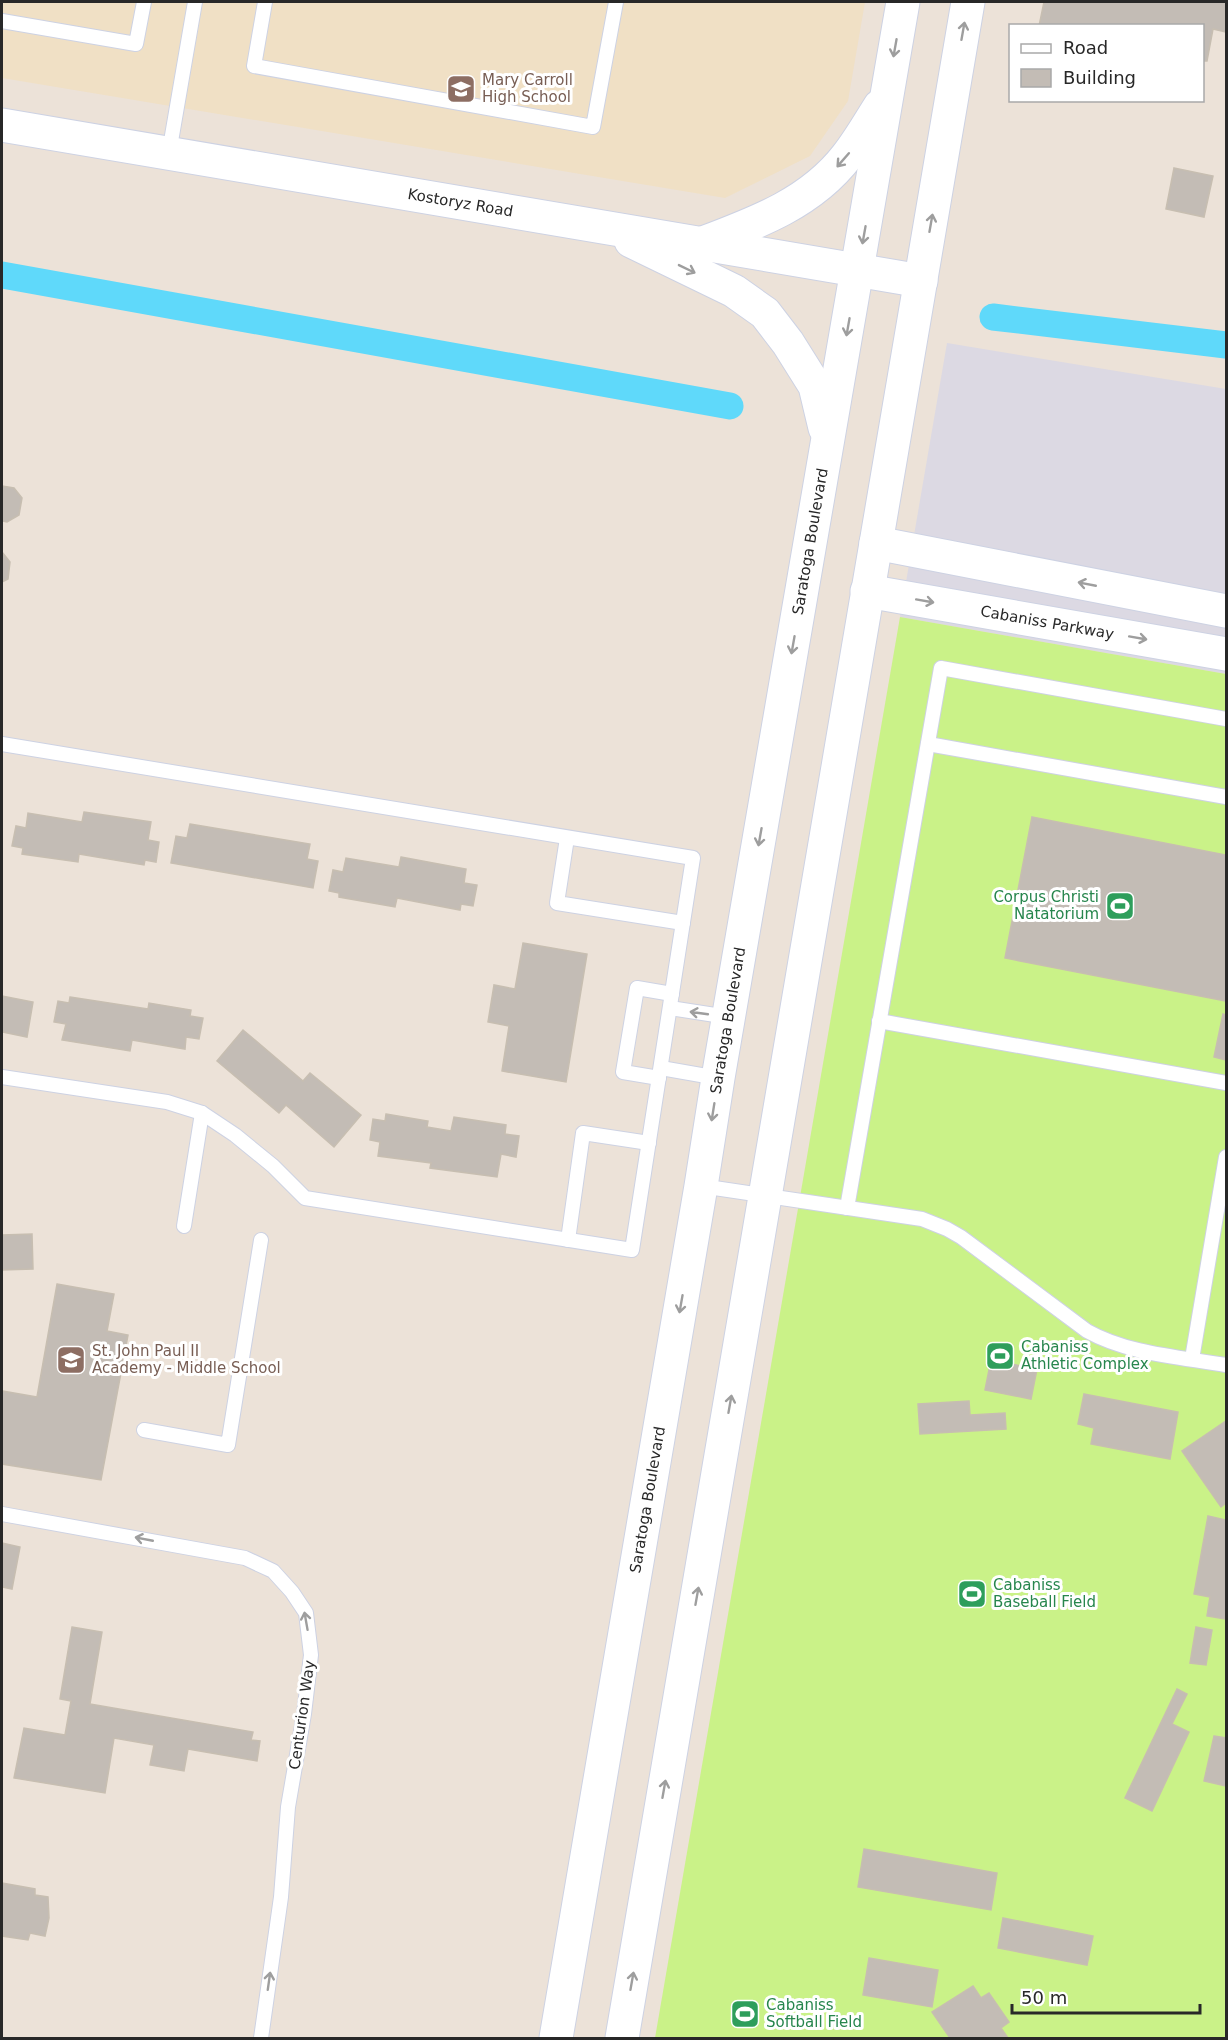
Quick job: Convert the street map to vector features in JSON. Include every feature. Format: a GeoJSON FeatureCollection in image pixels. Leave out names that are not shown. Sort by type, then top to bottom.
{"type":"FeatureCollection","features":[{"type":"Feature","properties":{"kind":"main road","name":"Saratoga Boulevard"},"geometry":{"type":"LineString","coordinates":[[556,2038],[702,1186],[728,1017],[829,442],[903,2]]}},
{"type":"Feature","properties":{"kind":"main road"},"geometry":{"type":"LineString","coordinates":[[622,2038],[968,2]]}},
{"type":"Feature","properties":{"kind":"main road"},"geometry":{"type":"LineString","coordinates":[[703,243],[763,219],[796,202],[818,187],[847,157],[887,94]]}},
{"type":"Feature","properties":{"kind":"main road","name":"Kostoryz Road"},"geometry":{"type":"LineString","coordinates":[[2,124],[921,281]]}},
{"type":"Feature","properties":{"kind":"main road"},"geometry":{"type":"LineString","coordinates":[[597,225],[734,291],[765,313],[788,343],[815,386],[829,442]]}},
{"type":"Feature","properties":{"kind":"main road"},"geometry":{"type":"LineString","coordinates":[[876,543],[1227,611]]}},
{"type":"Feature","properties":{"kind":"main road","name":"Cabaniss Parkway"},"geometry":{"type":"LineString","coordinates":[[867,591],[1227,654]]}},
{"type":"Feature","properties":{"kind":"lane"},"geometry":{"type":"LineString","coordinates":[[2,21],[136,44],[144,2]]}},
{"type":"Feature","properties":{"kind":"lane"},"geometry":{"type":"LineString","coordinates":[[169,153],[195,2]]}},
{"type":"Feature","properties":{"kind":"lane"},"geometry":{"type":"LineString","coordinates":[[265,2],[254,66],[593,127],[616,2]]}},
{"type":"Feature","properties":{"kind":"lane"},"geometry":{"type":"LineString","coordinates":[[847,1208],[941,668],[1227,719]]}},
{"type":"Feature","properties":{"kind":"lane"},"geometry":{"type":"LineString","coordinates":[[2,744],[693,858],[632,1250],[305,1198],[273,1166],[235,1135],[202,1113],[167,1102],[2,1077]]}},
{"type":"Feature","properties":{"kind":"lane"},"geometry":{"type":"LineString","coordinates":[[928,744],[1226,793]]}},
{"type":"Feature","properties":{"kind":"lane"},"geometry":{"type":"LineString","coordinates":[[567,838],[557,903],[683,923]]}},
{"type":"Feature","properties":{"kind":"lane"},"geometry":{"type":"LineString","coordinates":[[672,993],[637,988],[623,1072],[718,1078]]}},
{"type":"Feature","properties":{"kind":"lane"},"geometry":{"type":"LineString","coordinates":[[670,1008],[728,1017]]}},
{"type":"Feature","properties":{"kind":"lane"},"geometry":{"type":"LineString","coordinates":[[879,1022],[1227,1083]]}},
{"type":"Feature","properties":{"kind":"lane"},"geometry":{"type":"LineString","coordinates":[[184,1226],[202,1113]]}},
{"type":"Feature","properties":{"kind":"lane"},"geometry":{"type":"LineString","coordinates":[[568,1240],[583,1133],[649,1143]]}},
{"type":"Feature","properties":{"kind":"lane"},"geometry":{"type":"LineString","coordinates":[[1192,1359],[1227,1157]]}},
{"type":"Feature","properties":{"kind":"lane"},"geometry":{"type":"LineString","coordinates":[[702,1186],[922,1219],[961,1237],[1100,1339],[1128,1347],[1227,1365]]}},
{"type":"Feature","properties":{"kind":"lane"},"geometry":{"type":"LineString","coordinates":[[144,1430],[228,1445],[261,1240]]}},
{"type":"Feature","properties":{"kind":"lane","name":"Centurion Way"},"geometry":{"type":"LineString","coordinates":[[2,1514],[245,1558],[273,1571],[292,1592],[306,1613],[310,1655],[304,1714],[288,1807],[281,1897],[261,2038]]}},
{"type":"Feature","properties":{"kind":"shaded area","name":"Mary Carroll High School"},"geometry":{"type":"Polygon","coordinates":[[[2,2],[865,2],[848,101],[810,156],[725,198],[2,78],[2,2]]]}},
{"type":"Feature","properties":{"kind":"shaded area"},"geometry":{"type":"Polygon","coordinates":[[[947,343],[1226,389],[1226,674],[900,617],[947,343]]]}},
{"type":"Feature","properties":{"kind":"green space","name":"Cabaniss Athletic Complex"},"geometry":{"type":"Polygon","coordinates":[[[900,617],[1226,674],[1226,2038],[655,2038],[900,617]]]}},
{"type":"Feature","properties":{"kind":"building"},"geometry":{"type":"Polygon","coordinates":[[[1044,2],[1226,2],[1226,32],[1213,29],[1207,61],[1204,61],[1204,24],[1039,24],[1044,2]]]}},
{"type":"Feature","properties":{"kind":"building"},"geometry":{"type":"Polygon","coordinates":[[[1174,168],[1213,176],[1204,217],[1166,209],[1174,168]]]}},
{"type":"Feature","properties":{"kind":"building"},"geometry":{"type":"Polygon","coordinates":[[[2,486],[14,488],[22,498],[19,515],[7,522],[2,521],[2,486]]]}},
{"type":"Feature","properties":{"kind":"building"},"geometry":{"type":"Polygon","coordinates":[[[2,552],[10,562],[8,579],[2,582],[2,552]]]}},
{"type":"Feature","properties":{"kind":"building"},"geometry":{"type":"Polygon","coordinates":[[[84,812],[151,822],[148,840],[159,842],[156,862],[145,860],[144,865],[79,854],[78,862],[22,854],[23,848],[12,846],[16,826],[26,828],[28,813],[82,822],[84,812]]]}},
{"type":"Feature","properties":{"kind":"building","name":"Corpus Christi Natatorium"},"geometry":{"type":"Polygon","coordinates":[[[1032,817],[1226,855],[1226,1001],[1005,958],[1032,817]]]}},
{"type":"Feature","properties":{"kind":"building"},"geometry":{"type":"Polygon","coordinates":[[[190,824],[310,844],[307,859],[318,861],[313,888],[171,863],[176,836],[187,838],[190,824]]]}},
{"type":"Feature","properties":{"kind":"building"},"geometry":{"type":"Polygon","coordinates":[[[401,857],[466,869],[464,883],[477,885],[473,906],[461,904],[460,910],[397,898],[395,907],[339,897],[339,893],[329,891],[333,870],[343,872],[346,858],[399,867],[401,857]]]}},
{"type":"Feature","properties":{"kind":"building"},"geometry":{"type":"Polygon","coordinates":[[[523,943],[587,954],[566,1082],[502,1071],[509,1026],[488,1022],[494,985],[515,989],[523,943]]]}},
{"type":"Feature","properties":{"kind":"building"},"geometry":{"type":"Polygon","coordinates":[[[2,996],[33,1002],[27,1037],[2,1032],[2,996]]]}},
{"type":"Feature","properties":{"kind":"building"},"geometry":{"type":"Polygon","coordinates":[[[70,997],[148,1009],[149,1003],[191,1010],[190,1016],[203,1018],[199,1039],[186,1037],[185,1049],[132,1040],[130,1051],[62,1040],[66,1024],[54,1022],[58,1001],[69,1003],[70,997]]]}},
{"type":"Feature","properties":{"kind":"building"},"geometry":{"type":"Polygon","coordinates":[[[1223,1014],[1226,1015],[1226,1060],[1214,1057],[1223,1014]]]}},
{"type":"Feature","properties":{"kind":"building"},"geometry":{"type":"Polygon","coordinates":[[[243,1030],[303,1081],[310,1073],[361,1115],[334,1147],[286,1105],[279,1113],[217,1061],[243,1030]]]}},
{"type":"Feature","properties":{"kind":"building"},"geometry":{"type":"Polygon","coordinates":[[[386,1114],[428,1121],[427,1127],[451,1131],[454,1117],[506,1125],[505,1134],[519,1136],[516,1157],[501,1154],[497,1177],[430,1168],[431,1163],[378,1156],[380,1142],[370,1140],[373,1119],[385,1121],[386,1114]]]}},
{"type":"Feature","properties":{"kind":"building"},"geometry":{"type":"Polygon","coordinates":[[[32,1234],[33,1269],[2,1270],[2,1235],[32,1234]]]}},
{"type":"Feature","properties":{"kind":"building"},"geometry":{"type":"Polygon","coordinates":[[[57,1284],[114,1294],[107,1331],[128,1335],[101,1480],[2,1464],[2,1391],[37,1397],[57,1284]]]}},
{"type":"Feature","properties":{"kind":"building"},"geometry":{"type":"Polygon","coordinates":[[[991,1360],[1037,1369],[1031,1399],[985,1390],[991,1360]]]}},
{"type":"Feature","properties":{"kind":"building"},"geometry":{"type":"Polygon","coordinates":[[[1084,1394],[1178,1412],[1170,1459],[1091,1444],[1094,1428],[1078,1424],[1084,1394]]]}},
{"type":"Feature","properties":{"kind":"building"},"geometry":{"type":"Polygon","coordinates":[[[969,1401],[970,1415],[1005,1413],[1006,1429],[920,1434],[918,1404],[969,1401]]]}},
{"type":"Feature","properties":{"kind":"building"},"geometry":{"type":"Polygon","coordinates":[[[1226,1421],[1226,1503],[1221,1507],[1182,1451],[1226,1421]]]}},
{"type":"Feature","properties":{"kind":"building"},"geometry":{"type":"Polygon","coordinates":[[[1208,1516],[1226,1520],[1226,1619],[1207,1616],[1210,1597],[1194,1594],[1208,1516]]]}},
{"type":"Feature","properties":{"kind":"building"},"geometry":{"type":"Polygon","coordinates":[[[2,1543],[20,1547],[12,1589],[2,1587],[2,1543]]]}},
{"type":"Feature","properties":{"kind":"building"},"geometry":{"type":"Polygon","coordinates":[[[72,1627],[102,1632],[90,1704],[253,1732],[251,1740],[260,1741],[257,1761],[188,1749],[184,1771],[150,1765],[154,1745],[114,1738],[105,1793],[14,1778],[24,1728],[65,1735],[71,1701],[60,1699],[72,1627]]]}},
{"type":"Feature","properties":{"kind":"building"},"geometry":{"type":"Polygon","coordinates":[[[1196,1627],[1212,1630],[1206,1665],[1190,1663],[1196,1627]]]}},
{"type":"Feature","properties":{"kind":"building"},"geometry":{"type":"Polygon","coordinates":[[[1177,1689],[1187,1694],[1172,1724],[1189,1732],[1152,1811],[1125,1798],[1177,1689]]]}},
{"type":"Feature","properties":{"kind":"building"},"geometry":{"type":"Polygon","coordinates":[[[1214,1736],[1226,1738],[1226,1786],[1204,1781],[1214,1736]]]}},
{"type":"Feature","properties":{"kind":"building"},"geometry":{"type":"Polygon","coordinates":[[[864,1849],[997,1873],[991,1910],[858,1887],[864,1849]]]}},
{"type":"Feature","properties":{"kind":"building"},"geometry":{"type":"Polygon","coordinates":[[[2,1883],[35,1889],[35,1895],[48,1897],[49,1918],[45,1936],[30,1933],[28,1940],[2,1936],[2,1883]]]}},
{"type":"Feature","properties":{"kind":"building"},"geometry":{"type":"Polygon","coordinates":[[[1003,1918],[1093,1936],[1087,1965],[998,1948],[1003,1918]]]}},
{"type":"Feature","properties":{"kind":"building"},"geometry":{"type":"Polygon","coordinates":[[[869,1958],[938,1970],[932,2007],[863,1995],[869,1958]]]}},
{"type":"Feature","properties":{"kind":"building"},"geometry":{"type":"Polygon","coordinates":[[[973,1986],[981,1998],[989,1993],[1009,2022],[1001,2028],[1008,2038],[950,2038],[932,2012],[973,1986]]]}},
{"type":"Feature","properties":{"kind":"waterway"},"geometry":{"type":"LineString","coordinates":[[2,275],[730,406]]}},
{"type":"Feature","properties":{"kind":"waterway"},"geometry":{"type":"LineString","coordinates":[[993,317],[1226,345]]}},
{"type":"Feature","properties":{"kind":"place","name":"Mary Carroll High School"},"geometry":{"type":"Point","coordinates":[461,89]}},
{"type":"Feature","properties":{"kind":"place","name":"Corpus Christi Natatorium"},"geometry":{"type":"Point","coordinates":[1120,906]}},
{"type":"Feature","properties":{"kind":"place","name":"Cabaniss Athletic Complex"},"geometry":{"type":"Point","coordinates":[1000,1356]}},
{"type":"Feature","properties":{"kind":"place","name":"St. John Paul II Academy - Middle School"},"geometry":{"type":"Point","coordinates":[71,1360]}},
{"type":"Feature","properties":{"kind":"place","name":"Cabaniss Baseball Field"},"geometry":{"type":"Point","coordinates":[972,1594]}},
{"type":"Feature","properties":{"kind":"place","name":"Cabaniss Softball Field"},"geometry":{"type":"Point","coordinates":[745,2014]}}]}
